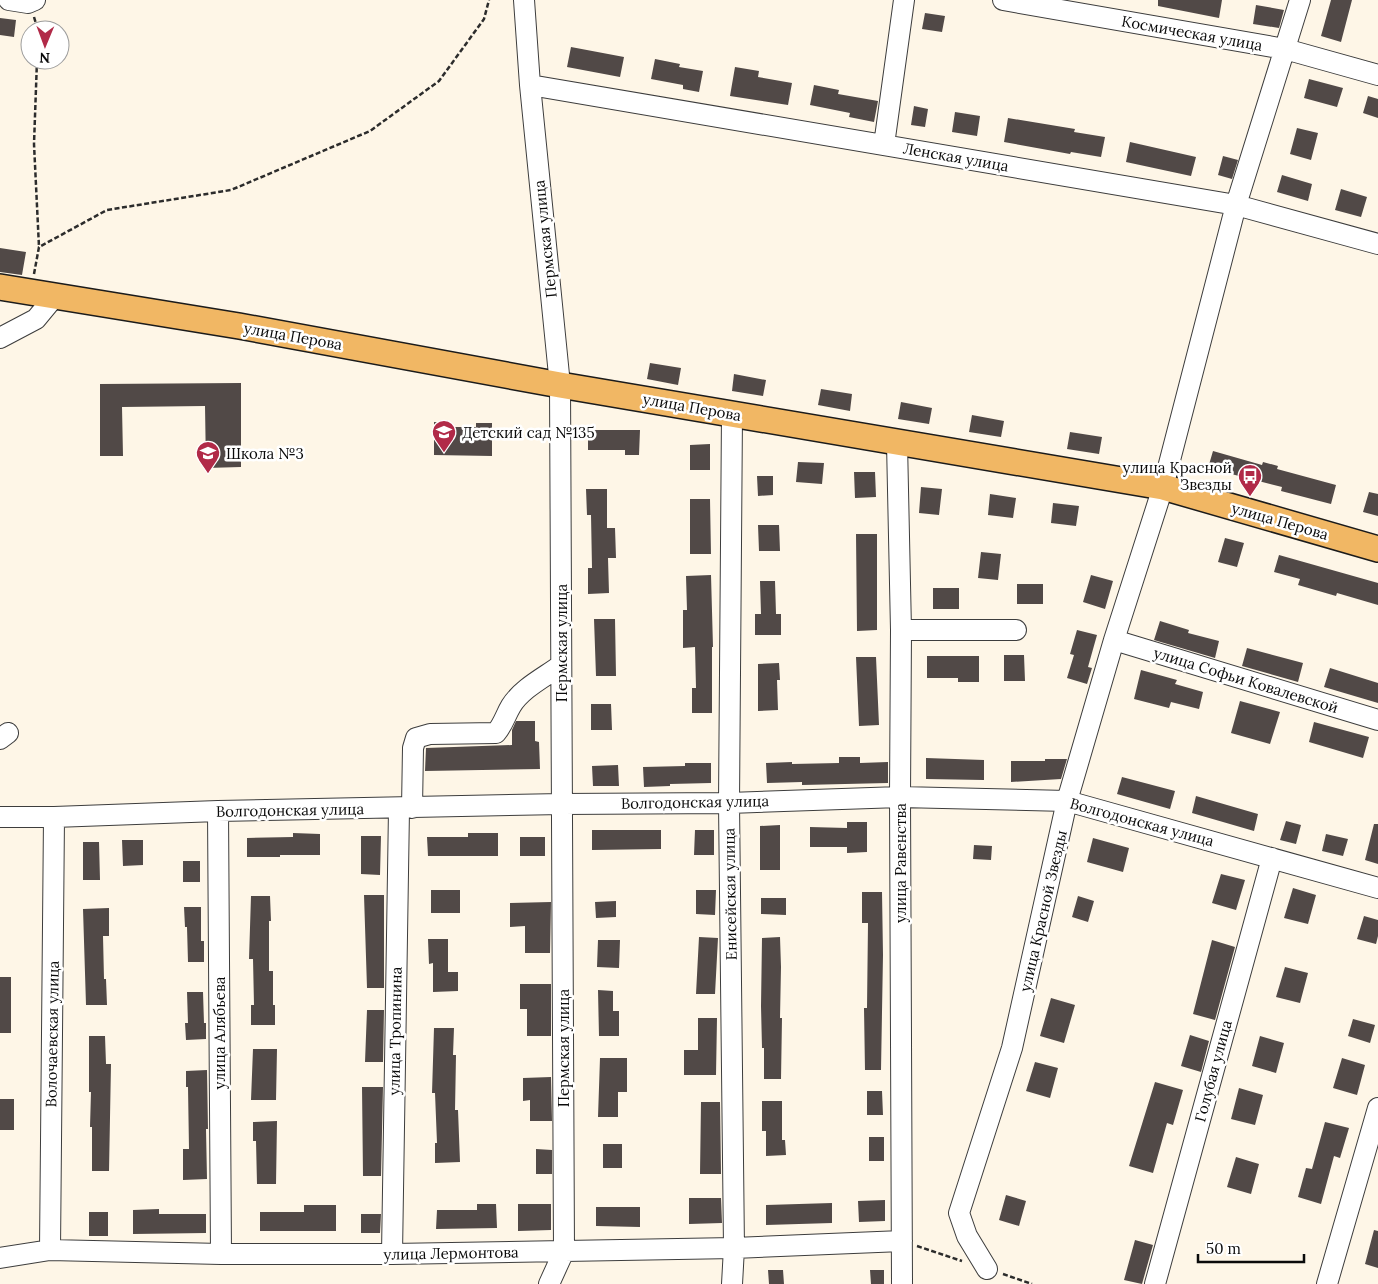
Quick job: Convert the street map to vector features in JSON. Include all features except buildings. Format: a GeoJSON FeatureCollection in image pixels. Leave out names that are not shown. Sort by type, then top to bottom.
{"type":"FeatureCollection","features":[{"type":"Feature","properties":{"kind":"main road","name":"улица Перова"},"geometry":{"type":"LineString","coordinates":[[0,287],[239,326],[560,385],[1163,488],[1378,549]]}},
{"type":"Feature","properties":{"kind":"street","name":"Пермская улица"},"geometry":{"type":"LineString","coordinates":[[524,0],[530,85],[560,385],[564,1251],[549,1284]]}},
{"type":"Feature","properties":{"kind":"street"},"geometry":{"type":"LineString","coordinates":[[884,145],[904,0]]}},
{"type":"Feature","properties":{"kind":"street","name":"Космическая улица"},"geometry":{"type":"LineString","coordinates":[[1003,0],[1285,49],[1378,75]]}},
{"type":"Feature","properties":{"kind":"street","name":"улица Красной Звезды"},"geometry":{"type":"LineString","coordinates":[[987,1269],[967,1236],[959,1213],[1012,1048],[1067,800],[1114,640],[1163,488],[1236,205],[1300,0]]}},
{"type":"Feature","properties":{"kind":"street","name":"Ленская улица"},"geometry":{"type":"LineString","coordinates":[[530,85],[1236,205],[1378,244]]}},
{"type":"Feature","properties":{"kind":"street"},"geometry":{"type":"LineString","coordinates":[[0,338],[36,319],[55,296]]}},
{"type":"Feature","properties":{"kind":"street","name":"Енисейская улица"},"geometry":{"type":"LineString","coordinates":[[732,414],[729,803],[734,1248],[732,1284]]}},
{"type":"Feature","properties":{"kind":"street","name":"улица Равенства"},"geometry":{"type":"LineString","coordinates":[[897,443],[901,630],[902,1284]]}},
{"type":"Feature","properties":{"kind":"street"},"geometry":{"type":"LineString","coordinates":[[901,630],[1016,630]]}},
{"type":"Feature","properties":{"kind":"street","name":"улица Софьи Ковалевской"},"geometry":{"type":"LineString","coordinates":[[1114,640],[1378,720]]}},
{"type":"Feature","properties":{"kind":"street","name":"улица Тропинина"},"geometry":{"type":"LineString","coordinates":[[392,1254],[406,808],[412,748],[416,738],[430,734],[496,734],[504,724],[511,705],[522,692],[561,665]]}},
{"type":"Feature","properties":{"kind":"street","name":"Волгодонская улица"},"geometry":{"type":"LineString","coordinates":[[0,817],[54,818],[218,811],[562,804],[729,803],[900,797],[1067,800],[1378,888]]}},
{"type":"Feature","properties":{"kind":"street","name":"улица Алябьева"},"geometry":{"type":"LineString","coordinates":[[218,811],[221,1254]]}},
{"type":"Feature","properties":{"kind":"street","name":"Волочаевская улица"},"geometry":{"type":"LineString","coordinates":[[50,1250],[54,818]]}},
{"type":"Feature","properties":{"kind":"street","name":"Голубая улица"},"geometry":{"type":"LineString","coordinates":[[1155,1284],[1272,858]]}},
{"type":"Feature","properties":{"kind":"street"},"geometry":{"type":"LineString","coordinates":[[1327,1284],[1378,1108]]}},
{"type":"Feature","properties":{"kind":"street","name":"улица Лермонтова"},"geometry":{"type":"LineString","coordinates":[[0,1258],[50,1250],[221,1254],[392,1254],[734,1248],[902,1241]]}},
{"type":"Feature","properties":{"kind":"path"},"geometry":{"type":"LineString","coordinates":[[39,247],[107,210],[231,190],[370,131],[439,82],[484,19],[489,0]]}},
{"type":"Feature","properties":{"kind":"path"},"geometry":{"type":"LineString","coordinates":[[31,293],[39,247],[34,144],[37,70]]}},
{"type":"Feature","properties":{"kind":"place","name":"Детский сад №135"},"geometry":{"type":"Point","coordinates":[444,453]}},
{"type":"Feature","properties":{"kind":"place","name":"Школа №3"},"geometry":{"type":"Point","coordinates":[208,474]}},
{"type":"Feature","properties":{"kind":"place","name":"улица Красной Звезды"},"geometry":{"type":"Point","coordinates":[1250,497]}}]}
